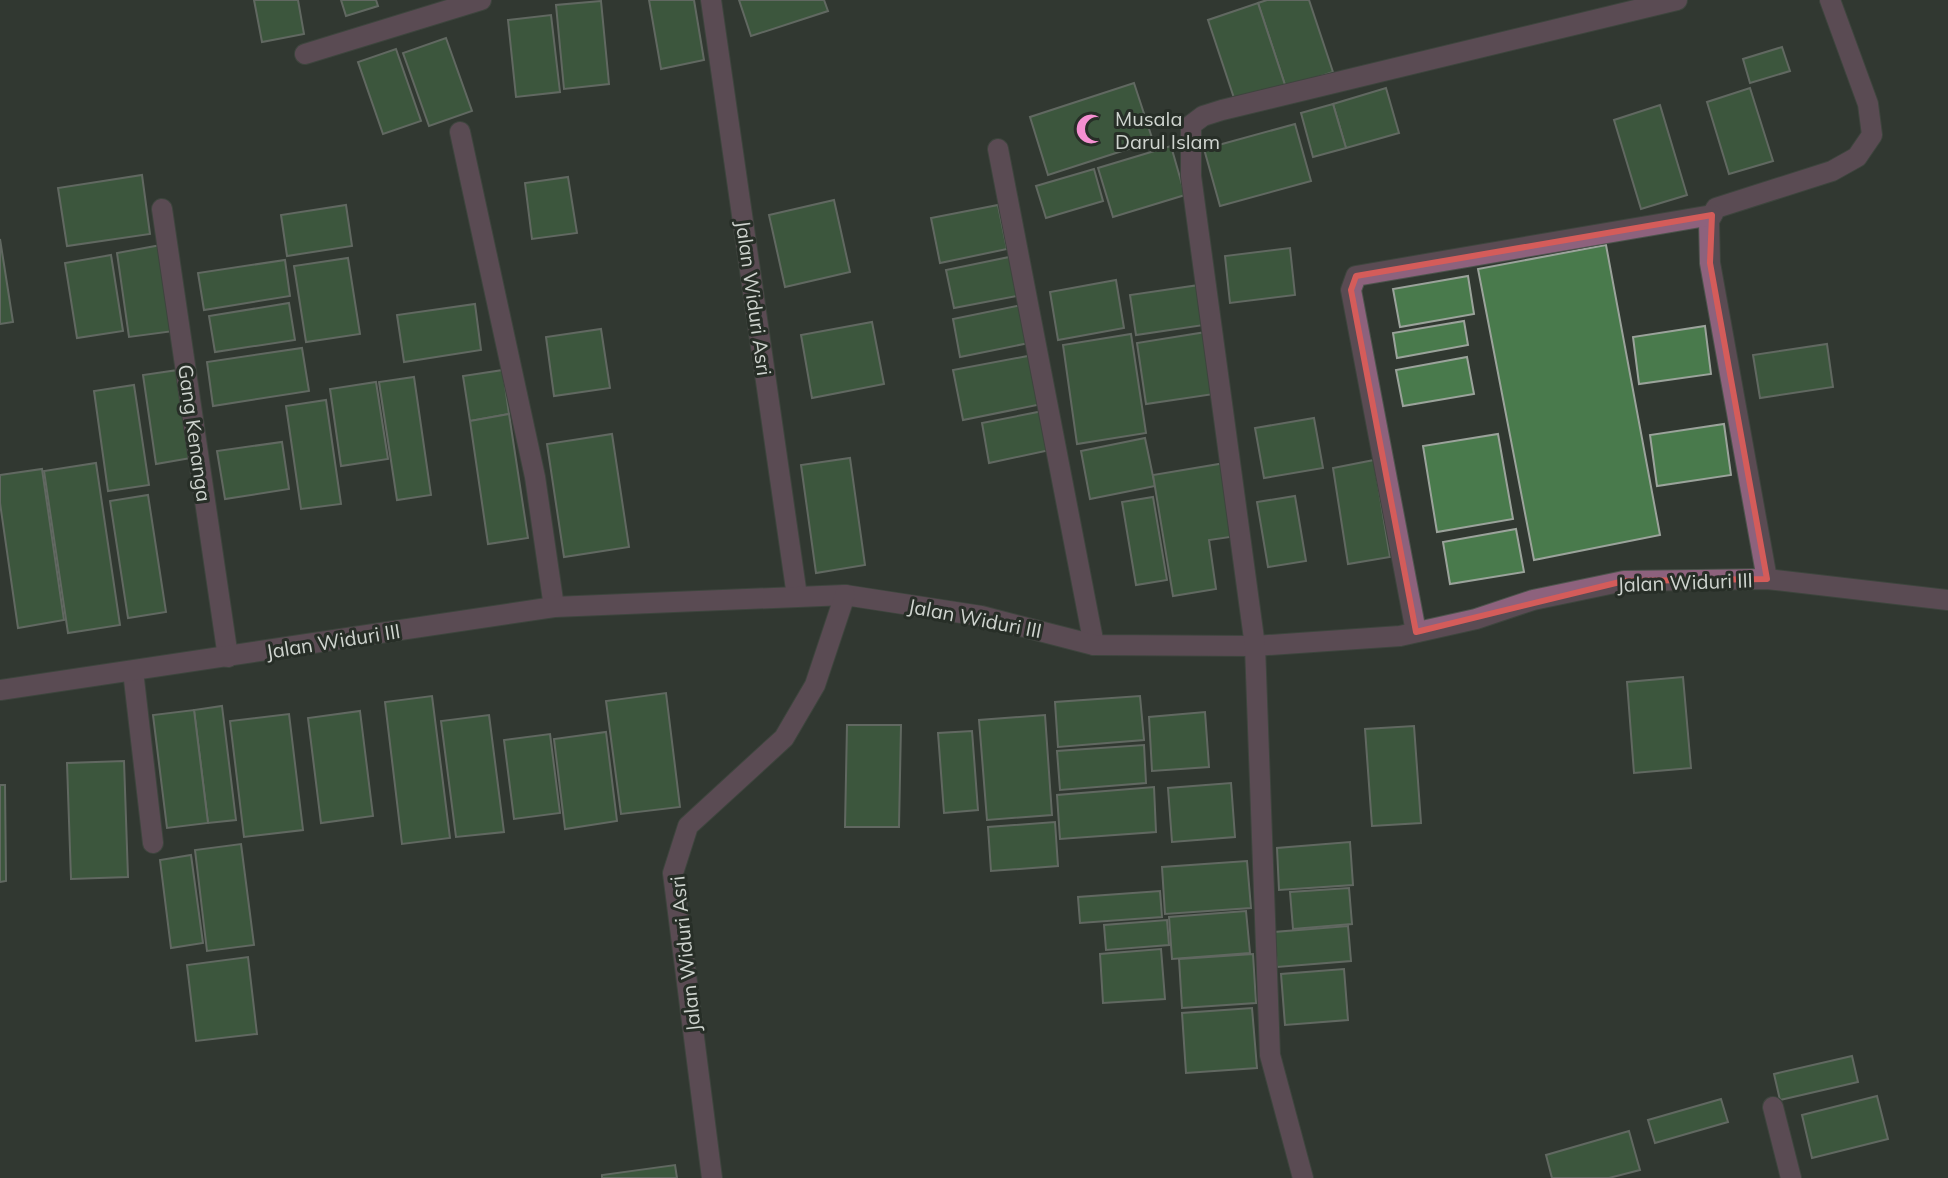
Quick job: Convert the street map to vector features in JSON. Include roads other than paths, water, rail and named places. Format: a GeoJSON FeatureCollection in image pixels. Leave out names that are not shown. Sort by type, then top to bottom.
{"type":"FeatureCollection","features":[{"type":"Feature","properties":{"kind":"street"},"geometry":{"type":"LineString","coordinates":[[305,54],[481,0]]}},
{"type":"Feature","properties":{"kind":"street","name":"Jalan Widuri Asri"},"geometry":{"type":"LineString","coordinates":[[711,0],[797,596]]}},
{"type":"Feature","properties":{"kind":"street"},"geometry":{"type":"LineString","coordinates":[[1303,1178],[1270,1055],[1255,646],[1191,176],[1191,125],[1203,116],[1222,110],[1677,0]]}},
{"type":"Feature","properties":{"kind":"street"},"geometry":{"type":"LineString","coordinates":[[1767,579],[1710,263],[1709,221],[1716,208],[1832,171],[1857,157],[1872,135],[1868,104],[1830,0]]}},
{"type":"Feature","properties":{"kind":"street"},"geometry":{"type":"LineString","coordinates":[[460,132],[535,477],[554,607]]}},
{"type":"Feature","properties":{"kind":"street"},"geometry":{"type":"LineString","coordinates":[[998,149],[1094,645]]}},
{"type":"Feature","properties":{"kind":"street","name":"Gang Kenanga"},"geometry":{"type":"LineString","coordinates":[[162,209],[228,657]]}},
{"type":"Feature","properties":{"kind":"street"},"geometry":{"type":"LineString","coordinates":[[1416,632],[1351,290],[1356,276],[1712,215]]}},
{"type":"Feature","properties":{"kind":"street","name":"Jalan Widuri III"},"geometry":{"type":"LineString","coordinates":[[0,690],[554,607],[845,595],[981,616],[1094,645],[1255,646],[1332,644],[1416,632],[1476,619],[1533,600],[1624,581],[1767,579],[1948,600]]}},
{"type":"Feature","properties":{"kind":"street","name":"Jalan Widuri Asri"},"geometry":{"type":"LineString","coordinates":[[712,1178],[673,873],[688,826],[784,738],[815,685],[845,595]]}},
{"type":"Feature","properties":{"kind":"street"},"geometry":{"type":"LineString","coordinates":[[133,671],[153,843]]}},
{"type":"Feature","properties":{"kind":"street"},"geometry":{"type":"LineString","coordinates":[[1773,1107],[1791,1178]]}},
{"type":"Feature","properties":{"kind":"place","name":"Musala Darul Islam"},"geometry":{"type":"Point","coordinates":[1091,129]}}]}
